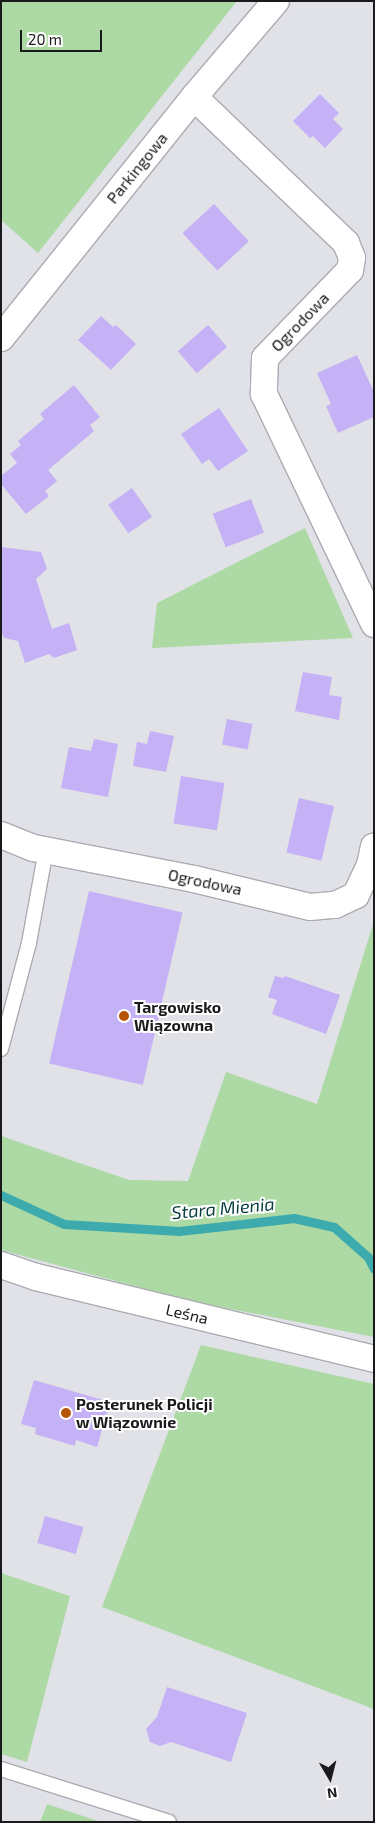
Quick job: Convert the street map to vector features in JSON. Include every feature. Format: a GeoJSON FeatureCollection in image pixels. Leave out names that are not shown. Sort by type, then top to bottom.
{"type":"FeatureCollection","features":[{"type":"Feature","properties":{"kind":"street","name":"Parkingowa"},"geometry":{"type":"LineString","coordinates":[[1,338],[194,97],[276,1]]}},
{"type":"Feature","properties":{"kind":"street","name":"Ogrodowa"},"geometry":{"type":"LineString","coordinates":[[194,97],[346,243],[352,258],[350,270],[265,358],[264,394],[374,624]]}},
{"type":"Feature","properties":{"kind":"street","name":"Ogrodowa"},"geometry":{"type":"LineString","coordinates":[[1,835],[34,848],[194,879],[310,907],[335,905],[356,895],[370,865],[374,846]]}},
{"type":"Feature","properties":{"kind":"street","name":"Leśna"},"geometry":{"type":"LineString","coordinates":[[1,1265],[36,1277],[374,1360]]}},
{"type":"Feature","properties":{"kind":"lane"},"geometry":{"type":"LineString","coordinates":[[1,1049],[29,943],[46,849]]}},
{"type":"Feature","properties":{"kind":"lane"},"geometry":{"type":"LineString","coordinates":[[1,1769],[169,1822]]}},
{"type":"Feature","properties":{"kind":"green space"},"geometry":{"type":"Polygon","coordinates":[[[1,1],[237,1],[38,253],[1,220],[1,1]]]}},
{"type":"Feature","properties":{"kind":"green space"},"geometry":{"type":"Polygon","coordinates":[[[305,528],[353,638],[152,648],[157,603],[305,528]]]}},
{"type":"Feature","properties":{"kind":"green space"},"geometry":{"type":"Polygon","coordinates":[[[374,921],[374,1337],[190,1301],[1,1250],[1,1136],[129,1180],[188,1181],[226,1072],[317,1104],[374,921]]]}},
{"type":"Feature","properties":{"kind":"green space"},"geometry":{"type":"Polygon","coordinates":[[[201,1345],[374,1384],[374,1709],[102,1607],[201,1345]]]}},
{"type":"Feature","properties":{"kind":"green space"},"geometry":{"type":"Polygon","coordinates":[[[1,1573],[70,1596],[27,1762],[1,1754],[1,1573]]]}},
{"type":"Feature","properties":{"kind":"green space"},"geometry":{"type":"Polygon","coordinates":[[[47,1804],[101,1822],[40,1822],[47,1804]]]}},
{"type":"Feature","properties":{"kind":"building"},"geometry":{"type":"Polygon","coordinates":[[[320,94],[339,113],[333,119],[343,129],[325,148],[313,136],[310,138],[293,121],[320,94]]]}},
{"type":"Feature","properties":{"kind":"building"},"geometry":{"type":"Polygon","coordinates":[[[214,204],[249,241],[217,271],[183,233],[214,204]]]}},
{"type":"Feature","properties":{"kind":"building"},"geometry":{"type":"Polygon","coordinates":[[[101,316],[113,327],[116,325],[136,344],[111,370],[78,340],[101,316]]]}},
{"type":"Feature","properties":{"kind":"building"},"geometry":{"type":"Polygon","coordinates":[[[208,325],[227,347],[197,373],[178,351],[208,325]]]}},
{"type":"Feature","properties":{"kind":"building"},"geometry":{"type":"Polygon","coordinates":[[[357,355],[374,392],[374,417],[338,433],[326,406],[331,404],[317,373],[357,355]]]}},
{"type":"Feature","properties":{"kind":"building"},"geometry":{"type":"Polygon","coordinates":[[[74,385],[100,417],[90,425],[94,431],[48,470],[57,481],[45,491],[49,496],[26,514],[1,484],[1,476],[17,463],[10,454],[21,445],[18,441],[44,419],[40,414],[74,385]]]}},
{"type":"Feature","properties":{"kind":"building"},"geometry":{"type":"Polygon","coordinates":[[[219,408],[248,451],[218,471],[209,459],[202,464],[181,434],[219,408]]]}},
{"type":"Feature","properties":{"kind":"building"},"geometry":{"type":"Polygon","coordinates":[[[132,488],[152,517],[128,533],[108,505],[132,488]]]}},
{"type":"Feature","properties":{"kind":"building"},"geometry":{"type":"Polygon","coordinates":[[[251,499],[264,533],[226,547],[213,514],[251,499]]]}},
{"type":"Feature","properties":{"kind":"building"},"geometry":{"type":"Polygon","coordinates":[[[1,547],[41,552],[47,569],[36,579],[52,629],[69,623],[77,650],[54,658],[49,654],[25,663],[18,641],[4,638],[1,630],[1,547]]]}},
{"type":"Feature","properties":{"kind":"building"},"geometry":{"type":"Polygon","coordinates":[[[303,672],[332,677],[329,695],[342,697],[339,720],[295,711],[303,672]]]}},
{"type":"Feature","properties":{"kind":"building"},"geometry":{"type":"Polygon","coordinates":[[[227,719],[253,724],[248,749],[222,745],[227,719]]]}},
{"type":"Feature","properties":{"kind":"building"},"geometry":{"type":"Polygon","coordinates":[[[150,731],[174,736],[166,772],[133,766],[137,742],[147,744],[150,731]]]}},
{"type":"Feature","properties":{"kind":"building"},"geometry":{"type":"Polygon","coordinates":[[[94,739],[118,744],[108,797],[61,788],[69,747],[91,751],[94,739]]]}},
{"type":"Feature","properties":{"kind":"building"},"geometry":{"type":"Polygon","coordinates":[[[181,776],[224,783],[217,830],[173,823],[181,776]]]}},
{"type":"Feature","properties":{"kind":"building"},"geometry":{"type":"Polygon","coordinates":[[[299,798],[334,806],[321,861],[286,853],[299,798]]]}},
{"type":"Feature","properties":{"kind":"building"},"geometry":{"type":"Polygon","coordinates":[[[89,891],[183,913],[143,1085],[49,1063],[89,891]]]}},
{"type":"Feature","properties":{"kind":"building"},"geometry":{"type":"Polygon","coordinates":[[[275,976],[284,978],[285,976],[340,995],[326,1034],[272,1014],[277,1000],[268,997],[275,976]]]}},
{"type":"Feature","properties":{"kind":"building","name":"Posterunek Policji w Wiązownie"},"geometry":{"type":"Polygon","coordinates":[[[34,1380],[110,1402],[97,1447],[76,1440],[75,1446],[35,1434],[36,1428],[21,1424],[34,1380]]]}},
{"type":"Feature","properties":{"kind":"building"},"geometry":{"type":"Polygon","coordinates":[[[45,1516],[83,1527],[76,1554],[37,1543],[45,1516]]]}},
{"type":"Feature","properties":{"kind":"building"},"geometry":{"type":"Polygon","coordinates":[[[167,1687],[247,1713],[231,1762],[171,1742],[160,1746],[150,1742],[146,1729],[157,1717],[167,1687]]]}},
{"type":"Feature","properties":{"kind":"waterway","name":"Stara Mienia"},"geometry":{"type":"LineString","coordinates":[[1,1195],[64,1224],[179,1231],[294,1218],[334,1227],[368,1257],[374,1269]]}},
{"type":"Feature","properties":{"kind":"place","name":"Targowisko Wiązowna"},"geometry":{"type":"Point","coordinates":[124,1016]}},
{"type":"Feature","properties":{"kind":"place","name":"Posterunek Policji w Wiązownie"},"geometry":{"type":"Point","coordinates":[66,1413]}}]}
